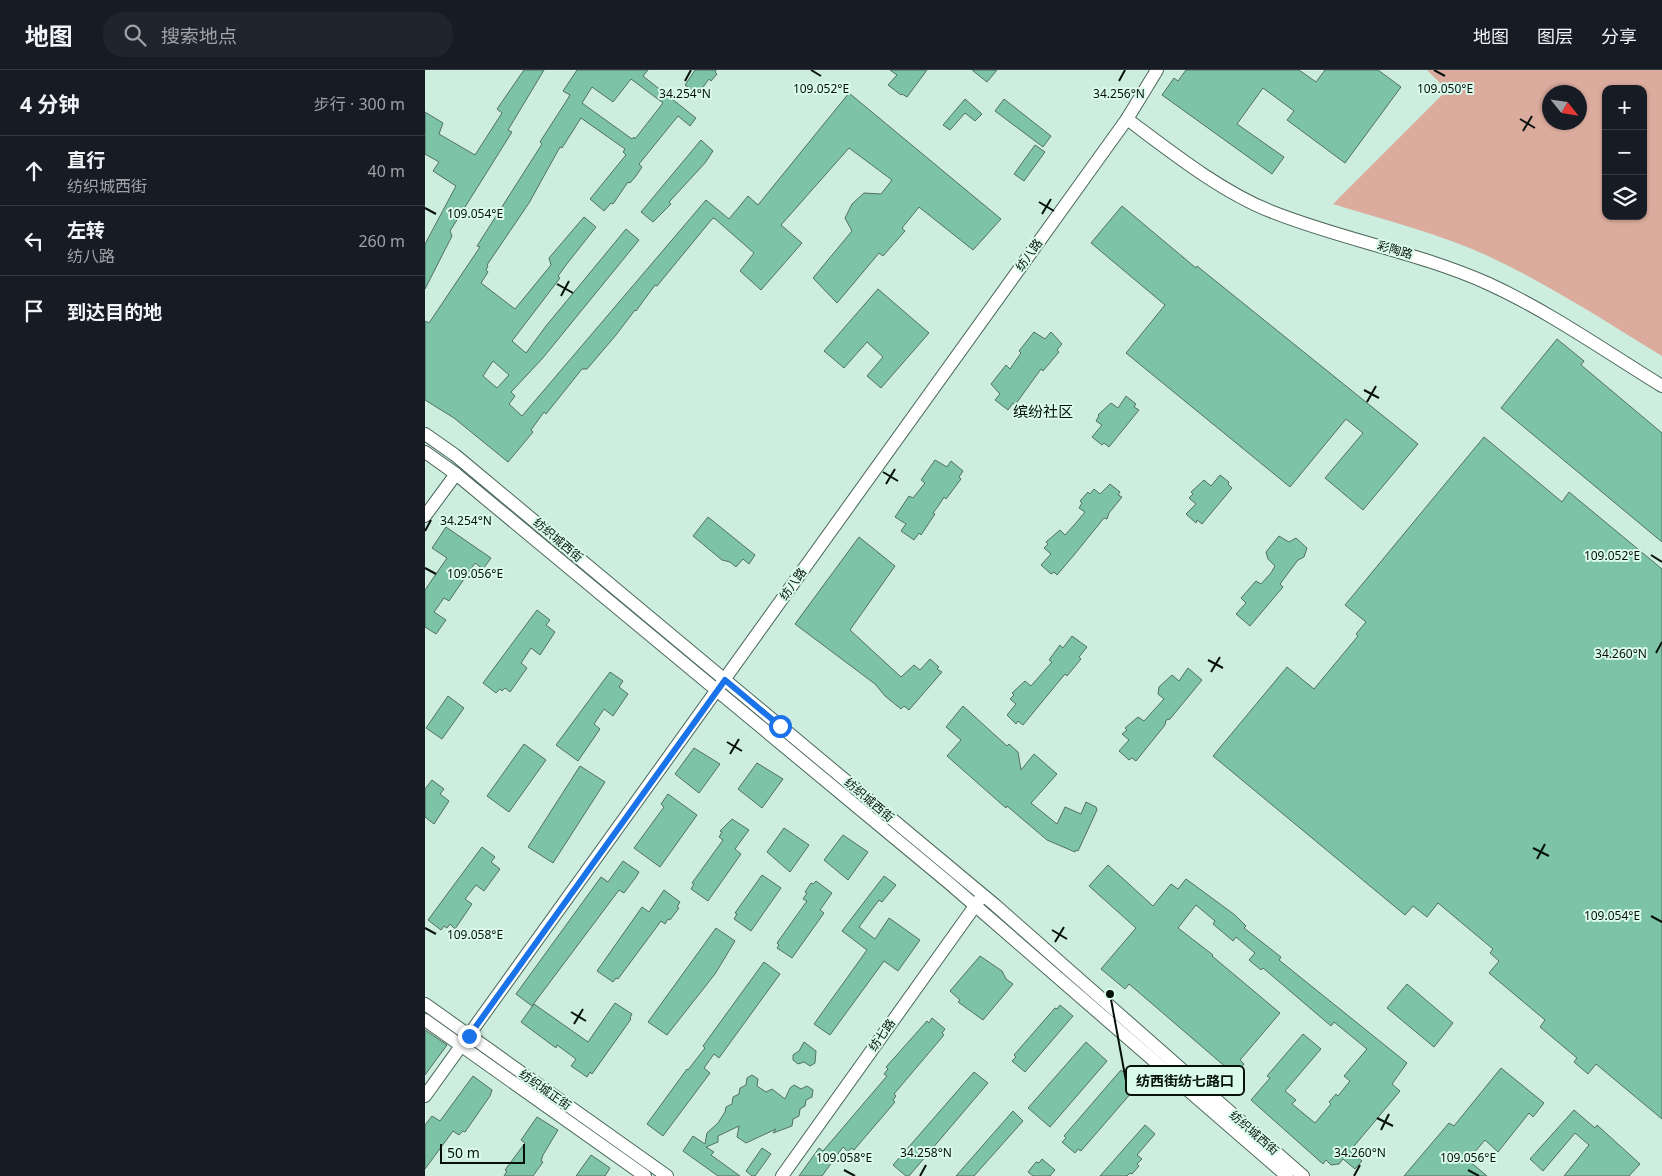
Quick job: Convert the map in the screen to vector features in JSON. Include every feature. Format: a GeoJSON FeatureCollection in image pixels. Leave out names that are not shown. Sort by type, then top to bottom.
{"type":"FeatureCollection","features":[{"type":"Feature","properties":{"kind":"street","name":"纺八路"},"geometry":{"type":"LineString","coordinates":[[425,1096],[1127,119],[1157,70]]}},
{"type":"Feature","properties":{"kind":"street","name":"彩陶路"},"geometry":{"type":"LineString","coordinates":[[1127,119],[1235,194],[1306,225],[1405,252],[1489,284],[1570,328],[1662,386]]}},
{"type":"Feature","properties":{"kind":"street","name":"纺织城西街"},"geometry":{"type":"LineString","coordinates":[[425,434],[455,455],[983,895],[1303,1176]]}},
{"type":"Feature","properties":{"kind":"street","name":"纺织城西街"},"geometry":{"type":"LineString","coordinates":[[425,452],[456,474],[975,906],[1287,1176]]}},
{"type":"Feature","properties":{"kind":"street"},"geometry":{"type":"LineString","coordinates":[[425,516],[456,474]]}},
{"type":"Feature","properties":{"kind":"street","name":"纺七路"},"geometry":{"type":"LineString","coordinates":[[782,1176],[983,895]]}},
{"type":"Feature","properties":{"kind":"street","name":"纺织城正街"},"geometry":{"type":"LineString","coordinates":[[425,1004],[465,1041],[645,1176]]}},
{"type":"Feature","properties":{"kind":"street","name":"纺织城正街"},"geometry":{"type":"LineString","coordinates":[[425,1020],[465,1041],[667,1176]]}},
{"type":"Feature","properties":{"kind":"shaded area"},"geometry":{"type":"Polygon","coordinates":[[[1427,70],[1662,70],[1662,356],[1598,316],[1488,256],[1431,234],[1333,204],[1447,90],[1427,70]]]}},
{"type":"Feature","properties":{"kind":"building"},"geometry":{"type":"Polygon","coordinates":[[[524,70],[544,70],[508,130],[512,132],[450,231],[452,236],[425,289],[425,244],[456,186],[433,171],[439,162],[425,154],[425,112],[443,123],[439,134],[475,155],[502,113],[497,109],[524,70]]]}},
{"type":"Feature","properties":{"kind":"building"},"geometry":{"type":"Polygon","coordinates":[[[577,70],[648,70],[643,76],[696,118],[690,126],[678,116],[639,164],[642,167],[636,176],[630,183],[628,182],[613,204],[611,203],[604,211],[590,199],[626,155],[623,152],[625,149],[581,118],[562,148],[560,147],[529,203],[487,265],[486,270],[488,272],[481,283],[515,309],[551,265],[549,258],[584,217],[596,227],[566,265],[558,276],[560,278],[512,341],[526,353],[626,229],[639,240],[542,359],[511,392],[515,396],[509,404],[522,416],[706,200],[729,219],[748,196],[758,205],[849,93],[1001,219],[973,250],[919,207],[902,228],[905,231],[883,256],[879,253],[837,303],[813,278],[852,231],[845,218],[852,204],[864,193],[881,194],[892,180],[849,148],[781,225],[802,243],[761,290],[740,271],[754,253],[714,218],[712,219],[657,286],[655,285],[636,311],[587,369],[582,369],[546,414],[544,412],[531,430],[533,432],[508,462],[454,418],[425,400],[425,321],[429,323],[480,247],[477,246],[542,144],[540,142],[570,95],[563,91],[577,70]],[[631,79],[613,102],[592,87],[582,103],[632,139],[634,137],[635,139],[663,103],[631,79]],[[493,361],[483,376],[497,388],[509,375],[493,361]]]}},
{"type":"Feature","properties":{"kind":"building"},"geometry":{"type":"Polygon","coordinates":[[[695,70],[716,70],[717,74],[711,81],[709,79],[698,94],[685,85],[695,70]]]}},
{"type":"Feature","properties":{"kind":"building"},"geometry":{"type":"Polygon","coordinates":[[[890,70],[927,70],[907,97],[901,95],[888,85],[897,75],[890,70]]]}},
{"type":"Feature","properties":{"kind":"building"},"geometry":{"type":"Polygon","coordinates":[[[972,70],[997,70],[987,82],[972,70]]]}},
{"type":"Feature","properties":{"kind":"building"},"geometry":{"type":"Polygon","coordinates":[[[1186,70],[1299,70],[1316,82],[1325,70],[1378,70],[1401,87],[1345,163],[1287,120],[1294,111],[1263,88],[1237,124],[1284,157],[1272,174],[1162,95],[1174,78],[1178,81],[1186,70]]]}},
{"type":"Feature","properties":{"kind":"building"},"geometry":{"type":"Polygon","coordinates":[[[965,99],[982,114],[975,121],[965,113],[950,130],[943,125],[965,99]]]}},
{"type":"Feature","properties":{"kind":"building"},"geometry":{"type":"Polygon","coordinates":[[[1004,99],[1051,136],[1043,147],[995,111],[1004,99]]]}},
{"type":"Feature","properties":{"kind":"building"},"geometry":{"type":"Polygon","coordinates":[[[701,140],[713,151],[705,163],[669,202],[671,204],[653,222],[641,212],[701,140]]]}},
{"type":"Feature","properties":{"kind":"building"},"geometry":{"type":"Polygon","coordinates":[[[1035,145],[1045,152],[1024,181],[1014,174],[1035,145]]]}},
{"type":"Feature","properties":{"kind":"building"},"geometry":{"type":"Polygon","coordinates":[[[1122,206],[1196,268],[1197,266],[1418,444],[1363,510],[1325,478],[1363,433],[1346,419],[1290,487],[1126,353],[1165,305],[1091,243],[1122,206]]]}},
{"type":"Feature","properties":{"kind":"building"},"geometry":{"type":"Polygon","coordinates":[[[878,289],[929,333],[881,388],[867,376],[883,357],[867,342],[844,368],[824,351],[878,289]]]}},
{"type":"Feature","properties":{"kind":"building"},"geometry":{"type":"Polygon","coordinates":[[[1034,332],[1045,339],[1051,332],[1062,344],[1057,350],[1059,352],[1043,371],[1041,369],[1015,405],[1013,403],[1008,410],[995,400],[1000,394],[991,384],[1006,365],[1010,369],[1021,353],[1019,351],[1034,332]]]}},
{"type":"Feature","properties":{"kind":"building"},"geometry":{"type":"Polygon","coordinates":[[[1557,339],[1584,361],[1581,365],[1662,433],[1662,542],[1501,408],[1557,339]]]}},
{"type":"Feature","properties":{"kind":"building"},"geometry":{"type":"Polygon","coordinates":[[[1126,396],[1136,404],[1134,407],[1139,410],[1109,447],[1104,443],[1102,445],[1092,437],[1102,425],[1096,421],[1098,415],[1111,403],[1118,408],[1126,396]]]}},
{"type":"Feature","properties":{"kind":"building"},"geometry":{"type":"Polygon","coordinates":[[[1484,437],[1562,502],[1569,492],[1662,569],[1662,1119],[1596,1064],[1588,1074],[1574,1062],[1577,1058],[1540,1027],[1545,1020],[1489,973],[1499,961],[1490,953],[1493,949],[1438,903],[1427,917],[1413,906],[1405,915],[1213,756],[1287,667],[1314,689],[1358,636],[1356,634],[1366,622],[1345,605],[1484,437]]]}},
{"type":"Feature","properties":{"kind":"building"},"geometry":{"type":"Polygon","coordinates":[[[935,460],[947,467],[951,461],[963,471],[959,477],[961,479],[946,499],[944,497],[921,535],[919,533],[914,540],[901,531],[906,524],[895,517],[909,496],[913,498],[925,483],[921,480],[935,460]]]}},
{"type":"Feature","properties":{"kind":"building"},"geometry":{"type":"Polygon","coordinates":[[[1220,475],[1229,482],[1228,484],[1232,488],[1202,524],[1197,520],[1196,523],[1186,514],[1196,504],[1189,498],[1193,494],[1191,492],[1204,480],[1211,486],[1220,475]]]}},
{"type":"Feature","properties":{"kind":"building"},"geometry":{"type":"Polygon","coordinates":[[[1110,484],[1120,492],[1118,495],[1122,497],[1109,513],[1107,519],[1104,518],[1057,575],[1054,572],[1051,574],[1041,565],[1051,554],[1044,548],[1048,544],[1046,542],[1060,530],[1065,535],[1075,524],[1085,512],[1079,508],[1082,503],[1080,501],[1088,492],[1090,494],[1094,489],[1100,494],[1110,484]]]}},
{"type":"Feature","properties":{"kind":"building"},"geometry":{"type":"Polygon","coordinates":[[[708,517],[755,555],[749,564],[743,559],[736,567],[730,562],[722,560],[693,536],[708,517]]]}},
{"type":"Feature","properties":{"kind":"building"},"geometry":{"type":"Polygon","coordinates":[[[446,527],[491,558],[483,569],[475,563],[449,601],[444,598],[434,612],[446,620],[436,634],[425,627],[425,590],[447,558],[432,548],[446,527]]]}},
{"type":"Feature","properties":{"kind":"building"},"geometry":{"type":"Polygon","coordinates":[[[1279,536],[1289,542],[1296,538],[1307,548],[1304,557],[1298,560],[1280,584],[1283,587],[1250,626],[1236,614],[1246,603],[1241,598],[1256,581],[1261,584],[1271,573],[1275,566],[1268,559],[1266,552],[1279,536]]]}},
{"type":"Feature","properties":{"kind":"building"},"geometry":{"type":"Polygon","coordinates":[[[859,537],[895,566],[850,630],[901,677],[914,665],[920,670],[930,659],[939,667],[937,669],[942,672],[909,710],[904,706],[901,709],[885,696],[875,684],[795,624],[859,537]]]}},
{"type":"Feature","properties":{"kind":"building"},"geometry":{"type":"Polygon","coordinates":[[[537,610],[550,620],[546,625],[555,632],[540,655],[531,648],[521,663],[527,668],[510,692],[505,688],[502,691],[500,689],[496,693],[483,683],[537,610]]]}},
{"type":"Feature","properties":{"kind":"building"},"geometry":{"type":"Polygon","coordinates":[[[1072,636],[1087,647],[1079,657],[1081,659],[1067,676],[1065,674],[1023,725],[1018,721],[1016,724],[1007,715],[1016,704],[1010,699],[1014,695],[1012,693],[1025,681],[1031,686],[1052,662],[1049,660],[1060,645],[1063,648],[1072,636]]]}},
{"type":"Feature","properties":{"kind":"building"},"geometry":{"type":"Polygon","coordinates":[[[1188,668],[1202,680],[1170,719],[1166,720],[1165,725],[1136,761],[1132,758],[1129,760],[1119,751],[1129,740],[1122,734],[1127,730],[1125,728],[1138,717],[1144,721],[1164,699],[1158,694],[1159,687],[1172,675],[1179,681],[1188,668]]]}},
{"type":"Feature","properties":{"kind":"building"},"geometry":{"type":"Polygon","coordinates":[[[610,672],[623,681],[619,687],[628,694],[613,716],[604,709],[594,724],[600,729],[578,761],[556,745],[610,672]]]}},
{"type":"Feature","properties":{"kind":"building"},"geometry":{"type":"Polygon","coordinates":[[[448,696],[464,708],[442,739],[426,728],[448,696]]]}},
{"type":"Feature","properties":{"kind":"building"},"geometry":{"type":"Polygon","coordinates":[[[963,706],[1007,746],[1009,744],[1018,752],[1021,770],[1034,754],[1057,774],[1031,803],[1057,824],[1065,807],[1081,814],[1086,802],[1096,807],[1097,810],[1078,851],[1076,850],[1075,852],[1047,840],[1007,806],[1006,808],[947,756],[961,740],[946,727],[963,706]]]}},
{"type":"Feature","properties":{"kind":"building"},"geometry":{"type":"Polygon","coordinates":[[[524,744],[546,760],[509,812],[487,796],[524,744]]]}},
{"type":"Feature","properties":{"kind":"building"},"geometry":{"type":"Polygon","coordinates":[[[694,748],[720,764],[699,793],[675,774],[694,748]]]}},
{"type":"Feature","properties":{"kind":"building"},"geometry":{"type":"Polygon","coordinates":[[[757,763],[783,779],[762,808],[738,789],[757,763]]]}},
{"type":"Feature","properties":{"kind":"building"},"geometry":{"type":"Polygon","coordinates":[[[580,766],[605,782],[553,863],[528,847],[580,766]]]}},
{"type":"Feature","properties":{"kind":"building"},"geometry":{"type":"Polygon","coordinates":[[[432,780],[444,789],[440,794],[449,801],[434,824],[425,817],[425,789],[432,780]]]}},
{"type":"Feature","properties":{"kind":"building"},"geometry":{"type":"Polygon","coordinates":[[[668,794],[697,815],[660,867],[634,848],[664,807],[661,804],[668,794]]]}},
{"type":"Feature","properties":{"kind":"building"},"geometry":{"type":"Polygon","coordinates":[[[732,819],[749,830],[735,849],[741,854],[708,901],[691,889],[694,884],[692,883],[723,840],[719,837],[722,832],[720,831],[732,819]]]}},
{"type":"Feature","properties":{"kind":"building"},"geometry":{"type":"Polygon","coordinates":[[[784,828],[809,845],[790,872],[767,852],[784,828]]]}},
{"type":"Feature","properties":{"kind":"building"},"geometry":{"type":"Polygon","coordinates":[[[843,835],[868,852],[848,880],[824,860],[843,835]]]}},
{"type":"Feature","properties":{"kind":"building"},"geometry":{"type":"Polygon","coordinates":[[[482,847],[495,857],[491,862],[500,869],[484,891],[476,885],[465,899],[472,904],[455,929],[450,924],[447,928],[444,926],[441,930],[428,920],[482,847]]]}},
{"type":"Feature","properties":{"kind":"building"},"geometry":{"type":"Polygon","coordinates":[[[623,861],[639,872],[636,877],[624,893],[619,890],[532,1006],[516,994],[601,877],[608,882],[623,861]]]}},
{"type":"Feature","properties":{"kind":"building"},"geometry":{"type":"Polygon","coordinates":[[[1108,865],[1153,906],[1171,884],[1178,889],[1186,879],[1235,915],[1246,926],[1244,928],[1281,957],[1279,960],[1407,1063],[1392,1084],[1400,1091],[1350,1151],[1362,1161],[1355,1169],[1343,1159],[1339,1164],[1331,1165],[1326,1160],[1323,1164],[1251,1100],[1270,1078],[1267,1076],[1303,1034],[1321,1049],[1285,1091],[1296,1100],[1292,1104],[1315,1123],[1331,1104],[1329,1102],[1336,1094],[1338,1096],[1350,1081],[1344,1076],[1367,1049],[1334,1022],[1331,1026],[1263,968],[1261,970],[1249,960],[1255,953],[1236,937],[1233,941],[1213,924],[1215,921],[1196,905],[1178,928],[1213,955],[1280,1013],[1240,1060],[1244,1064],[1235,1075],[1129,984],[1125,989],[1101,969],[1136,928],[1089,886],[1108,865]]]}},
{"type":"Feature","properties":{"kind":"building"},"geometry":{"type":"Polygon","coordinates":[[[762,875],[781,888],[751,931],[734,919],[737,914],[735,913],[762,875]]]}},
{"type":"Feature","properties":{"kind":"building"},"geometry":{"type":"Polygon","coordinates":[[[884,876],[896,885],[882,902],[879,900],[859,927],[875,939],[889,918],[920,940],[898,971],[884,961],[830,1035],[814,1024],[867,950],[842,931],[884,876]]]}},
{"type":"Feature","properties":{"kind":"building"},"geometry":{"type":"Polygon","coordinates":[[[816,881],[832,893],[820,910],[824,913],[792,958],[777,948],[779,945],[777,943],[807,901],[803,899],[807,893],[805,892],[811,883],[813,884],[816,881]]]}},
{"type":"Feature","properties":{"kind":"building"},"geometry":{"type":"Polygon","coordinates":[[[664,890],[680,902],[677,907],[679,908],[665,924],[661,921],[618,979],[616,978],[613,982],[597,971],[642,907],[649,912],[664,890]]]}},
{"type":"Feature","properties":{"kind":"building"},"geometry":{"type":"Polygon","coordinates":[[[716,928],[735,941],[715,974],[667,1035],[648,1022],[716,928]]]}},
{"type":"Feature","properties":{"kind":"building"},"geometry":{"type":"Polygon","coordinates":[[[980,956],[1002,971],[1006,979],[1013,984],[983,1020],[958,1002],[960,1000],[950,991],[980,956]]]}},
{"type":"Feature","properties":{"kind":"building"},"geometry":{"type":"Polygon","coordinates":[[[764,962],[780,974],[719,1058],[714,1054],[704,1068],[710,1073],[663,1136],[647,1124],[687,1069],[705,1048],[703,1046],[764,962]]]}},
{"type":"Feature","properties":{"kind":"building"},"geometry":{"type":"Polygon","coordinates":[[[1407,984],[1453,1023],[1434,1047],[1387,1008],[1407,984]]]}},
{"type":"Feature","properties":{"kind":"building"},"geometry":{"type":"Polygon","coordinates":[[[615,1003],[632,1014],[631,1019],[592,1074],[590,1072],[587,1077],[571,1066],[576,1059],[557,1045],[556,1048],[521,1022],[534,1004],[588,1042],[615,1003]]]}},
{"type":"Feature","properties":{"kind":"building"},"geometry":{"type":"Polygon","coordinates":[[[1060,1005],[1073,1016],[1025,1072],[1012,1061],[1016,1057],[1014,1055],[1055,1008],[1057,1009],[1060,1005]]]}},
{"type":"Feature","properties":{"kind":"building"},"geometry":{"type":"Polygon","coordinates":[[[932,1018],[945,1029],[942,1033],[944,1035],[894,1094],[896,1096],[893,1100],[895,1102],[854,1150],[851,1148],[848,1152],[843,1147],[822,1176],[799,1176],[819,1148],[823,1151],[887,1076],[884,1074],[888,1069],[886,1067],[927,1021],[929,1023],[932,1018]]]}},
{"type":"Feature","properties":{"kind":"building"},"geometry":{"type":"Polygon","coordinates":[[[425,1030],[447,1045],[425,1075],[425,1030]]]}},
{"type":"Feature","properties":{"kind":"building"},"geometry":{"type":"Polygon","coordinates":[[[804,1042],[816,1051],[815,1063],[810,1066],[804,1062],[798,1064],[793,1060],[793,1055],[799,1051],[804,1042]]]}},
{"type":"Feature","properties":{"kind":"building"},"geometry":{"type":"Polygon","coordinates":[[[1086,1042],[1107,1061],[1050,1127],[1028,1108],[1086,1042]]]}},
{"type":"Feature","properties":{"kind":"building"},"geometry":{"type":"Polygon","coordinates":[[[1127,1068],[1140,1079],[1136,1083],[1138,1085],[1081,1151],[1078,1149],[1075,1153],[1062,1142],[1066,1138],[1064,1136],[1121,1070],[1123,1072],[1127,1068]]]}},
{"type":"Feature","properties":{"kind":"building"},"geometry":{"type":"Polygon","coordinates":[[[1501,1068],[1544,1103],[1533,1117],[1529,1113],[1498,1152],[1485,1140],[1468,1160],[1487,1176],[1404,1176],[1449,1123],[1454,1126],[1501,1068]]]}},
{"type":"Feature","properties":{"kind":"building"},"geometry":{"type":"Polygon","coordinates":[[[974,1072],[988,1083],[909,1176],[906,1176],[893,1165],[974,1072]]]}},
{"type":"Feature","properties":{"kind":"building"},"geometry":{"type":"Polygon","coordinates":[[[752,1075],[758,1079],[757,1086],[766,1092],[772,1089],[785,1099],[790,1088],[794,1085],[801,1089],[807,1086],[813,1090],[812,1097],[806,1100],[805,1106],[800,1109],[799,1116],[793,1119],[792,1126],[773,1133],[776,1129],[746,1143],[737,1137],[739,1126],[718,1136],[718,1142],[706,1147],[714,1152],[711,1155],[740,1176],[718,1176],[683,1151],[693,1136],[705,1144],[707,1133],[718,1123],[726,1107],[732,1104],[733,1097],[739,1094],[740,1088],[746,1085],[747,1078],[752,1075]]]}},
{"type":"Feature","properties":{"kind":"building"},"geometry":{"type":"Polygon","coordinates":[[[473,1076],[492,1090],[490,1096],[465,1132],[463,1131],[459,1135],[453,1131],[425,1169],[425,1125],[432,1116],[440,1121],[473,1076]]]}},
{"type":"Feature","properties":{"kind":"building"},"geometry":{"type":"Polygon","coordinates":[[[1574,1110],[1595,1128],[1597,1125],[1640,1164],[1629,1176],[1564,1176],[1589,1145],[1575,1133],[1543,1171],[1530,1159],[1574,1110]]]}},
{"type":"Feature","properties":{"kind":"building"},"geometry":{"type":"Polygon","coordinates":[[[1013,1111],[1023,1121],[974,1176],[956,1176],[1013,1111]]]}},
{"type":"Feature","properties":{"kind":"building"},"geometry":{"type":"Polygon","coordinates":[[[537,1117],[558,1130],[543,1155],[541,1161],[543,1162],[533,1176],[504,1176],[507,1171],[505,1170],[525,1143],[521,1140],[537,1117]]]}},
{"type":"Feature","properties":{"kind":"building"},"geometry":{"type":"Polygon","coordinates":[[[1145,1125],[1155,1134],[1137,1155],[1142,1159],[1132,1174],[1130,1173],[1127,1176],[1100,1176],[1145,1125]]]}},
{"type":"Feature","properties":{"kind":"building"},"geometry":{"type":"Polygon","coordinates":[[[762,1148],[771,1154],[755,1176],[752,1176],[746,1171],[762,1148]]]}},
{"type":"Feature","properties":{"kind":"building"},"geometry":{"type":"Polygon","coordinates":[[[591,1155],[610,1168],[605,1176],[576,1176],[591,1155]]]}},
{"type":"Feature","properties":{"kind":"building"},"geometry":{"type":"Polygon","coordinates":[[[1042,1159],[1055,1170],[1050,1176],[1033,1176],[1028,1172],[1036,1162],[1039,1163],[1042,1159]]]}},
{"type":"Feature","properties":{"kind":"place","name":"纺西街纺七路口"},"geometry":{"type":"Point","coordinates":[1110,994]}},
{"type":"Feature","properties":{"kind":"district","name":"缤纷社区"},"geometry":{"type":"Point","coordinates":[1043,412]}},
{"type":"Feature","properties":{"kind":"route"},"geometry":{"type":"LineString","coordinates":[[469,1036],[725,680],[780,726]]}}]}
